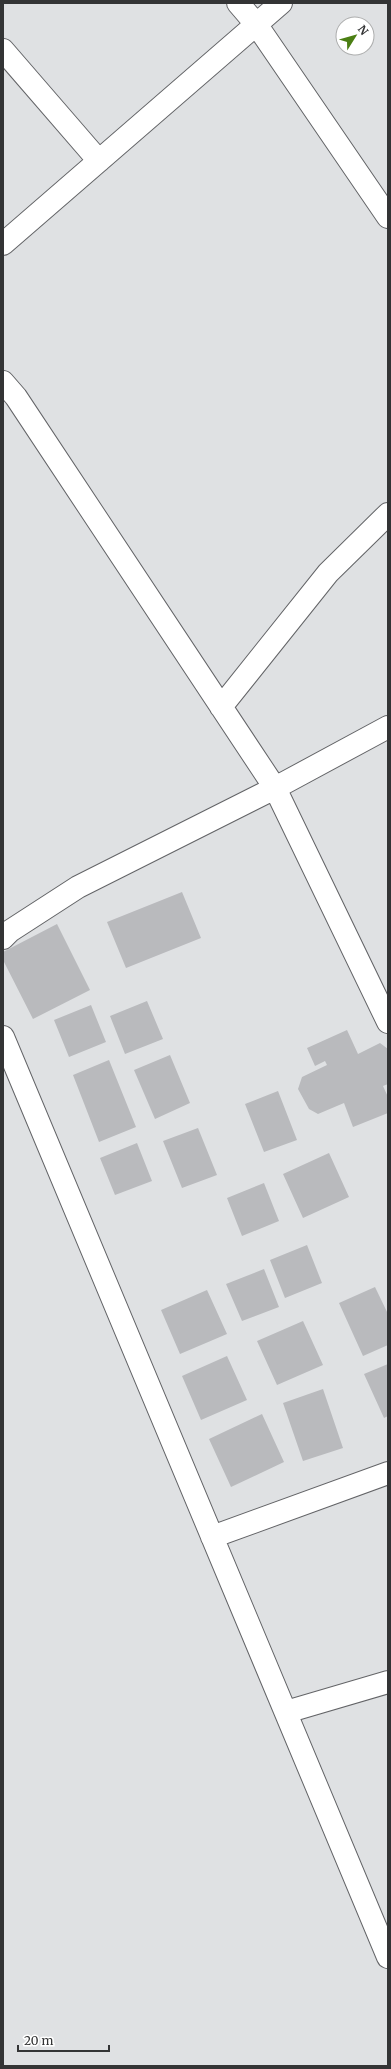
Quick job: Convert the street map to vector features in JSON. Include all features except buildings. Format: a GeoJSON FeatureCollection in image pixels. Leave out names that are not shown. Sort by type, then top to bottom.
{"type":"FeatureCollection","features":[{"type":"Feature","properties":{"kind":"street"},"geometry":{"type":"LineString","coordinates":[[238,3],[256,24],[388,217]]}},
{"type":"Feature","properties":{"kind":"street"},"geometry":{"type":"LineString","coordinates":[[3,244],[281,3]]}},
{"type":"Feature","properties":{"kind":"street"},"geometry":{"type":"LineString","coordinates":[[3,50],[99,161]]}},
{"type":"Feature","properties":{"kind":"street"},"geometry":{"type":"LineString","coordinates":[[3,382],[16,397],[274,788],[388,1022]]}},
{"type":"Feature","properties":{"kind":"street"},"geometry":{"type":"LineString","coordinates":[[221,707],[328,573],[388,514]]}},
{"type":"Feature","properties":{"kind":"street"},"geometry":{"type":"LineString","coordinates":[[3,938],[10,931],[78,887],[274,788],[388,727]]}},
{"type":"Feature","properties":{"kind":"street"},"geometry":{"type":"LineString","coordinates":[[3,1037],[388,1957]]}},
{"type":"Feature","properties":{"kind":"street"},"geometry":{"type":"LineString","coordinates":[[212,1537],[388,1473]]}},
{"type":"Feature","properties":{"kind":"street"},"geometry":{"type":"LineString","coordinates":[[286,1712],[388,1682]]}}]}
